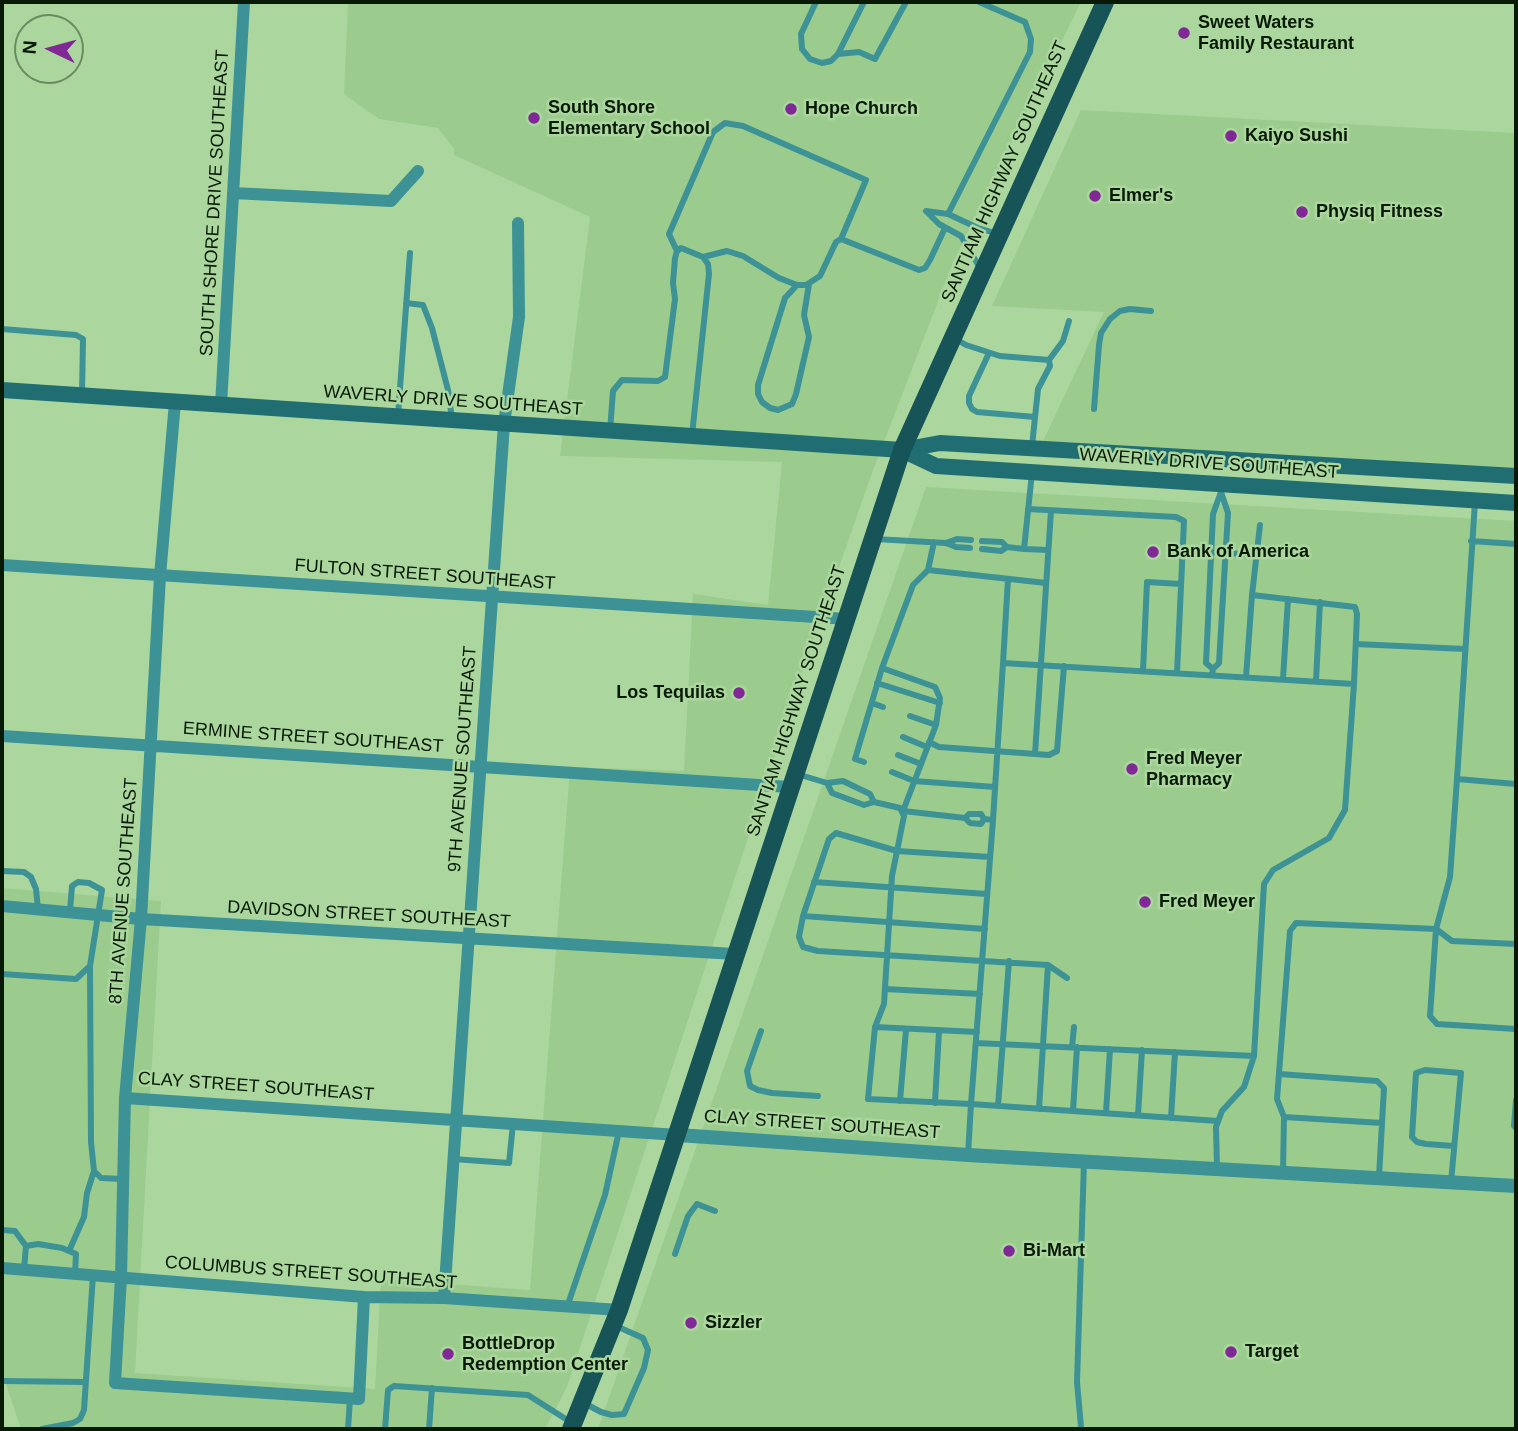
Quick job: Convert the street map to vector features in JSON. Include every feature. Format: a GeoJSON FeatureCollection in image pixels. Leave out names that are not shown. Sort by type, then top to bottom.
{"type":"FeatureCollection","features":[{"type":"Feature","properties":{"kind":"main road","name":"SANTIAM HIGHWAY SOUTHEAST"},"geometry":{"type":"LineString","coordinates":[[573,1427],[616,1318],[678,1135],[902,450],[1105,2]]}},
{"type":"Feature","properties":{"kind":"main road","name":"WAVERLY DRIVE SOUTHEAST"},"geometry":{"type":"LineString","coordinates":[[2,390],[902,450],[940,443],[1516,476]]}},
{"type":"Feature","properties":{"kind":"main road","name":"WAVERLY DRIVE SOUTHEAST"},"geometry":{"type":"LineString","coordinates":[[902,450],[936,466],[1222,488],[1516,503]]}},
{"type":"Feature","properties":{"kind":"main road"},"geometry":{"type":"LineString","coordinates":[[1118,478],[1128,469],[1208,472],[1230,461]]}},
{"type":"Feature","properties":{"kind":"main road"},"geometry":{"type":"LineString","coordinates":[[1222,488],[1240,472],[1324,475],[1335,466]]}},
{"type":"Feature","properties":{"kind":"main road"},"geometry":{"type":"LineString","coordinates":[[1475,500],[1489,492],[1516,492]]}},
{"type":"Feature","properties":{"kind":"street","name":"SOUTH SHORE DRIVE SOUTHEAST"},"geometry":{"type":"LineString","coordinates":[[221,405],[243,2]]}},
{"type":"Feature","properties":{"kind":"street"},"geometry":{"type":"LineString","coordinates":[[233,194],[391,201],[418,171]]}},
{"type":"Feature","properties":{"kind":"street","name":"9TH AVENUE SOUTHEAST"},"geometry":{"type":"LineString","coordinates":[[444,1298],[504,424],[519,317],[518,223]]}},
{"type":"Feature","properties":{"kind":"street","name":"8TH AVENUE SOUTHEAST"},"geometry":{"type":"LineString","coordinates":[[174,402],[160,576],[141,919],[125,1098],[121,1277],[115,1383],[355,1399]]}},
{"type":"Feature","properties":{"kind":"street","name":"FULTON STREET SOUTHEAST"},"geometry":{"type":"LineString","coordinates":[[2,565],[847,619]]}},
{"type":"Feature","properties":{"kind":"street","name":"ERMINE STREET SOUTHEAST"},"geometry":{"type":"LineString","coordinates":[[2,736],[480,767],[793,780]]}},
{"type":"Feature","properties":{"kind":"street","name":"DAVIDSON STREET SOUTHEAST"},"geometry":{"type":"LineString","coordinates":[[2,906],[141,919],[735,954]]}},
{"type":"Feature","properties":{"kind":"street","name":"CLAY STREET SOUTHEAST"},"geometry":{"type":"LineString","coordinates":[[125,1098],[968,1155],[1516,1186]]}},
{"type":"Feature","properties":{"kind":"street","name":"COLUMBUS STREET SOUTHEAST"},"geometry":{"type":"LineString","coordinates":[[2,1268],[364,1297],[444,1298],[568,1307],[616,1318]]}},
{"type":"Feature","properties":{"kind":"street"},"geometry":{"type":"LineString","coordinates":[[355,1399],[364,1297]]}},
{"type":"Feature","properties":{"kind":"lane"},"geometry":{"type":"LineString","coordinates":[[816,2],[801,34],[802,49],[810,59],[822,63],[831,61],[838,54],[864,2]]}},
{"type":"Feature","properties":{"kind":"lane"},"geometry":{"type":"LineString","coordinates":[[838,54],[859,52],[876,59],[906,2]]}},
{"type":"Feature","properties":{"kind":"lane"},"geometry":{"type":"LineString","coordinates":[[948,214],[1030,52],[1031,39],[1025,22],[979,2]]}},
{"type":"Feature","properties":{"kind":"lane"},"geometry":{"type":"LineString","coordinates":[[610,431],[613,391],[622,380],[658,382],[665,377],[675,299],[673,283],[677,251],[669,234],[713,132],[725,123],[743,125],[866,180],[844,239]]}},
{"type":"Feature","properties":{"kind":"lane"},"geometry":{"type":"LineString","coordinates":[[983,272],[961,236],[945,228],[926,212],[948,214],[1000,235]]}},
{"type":"Feature","properties":{"kind":"lane"},"geometry":{"type":"LineString","coordinates":[[703,257],[727,251],[797,285],[809,284],[820,276],[836,242],[844,239],[919,270],[925,268],[945,228]]}},
{"type":"Feature","properties":{"kind":"lane"},"geometry":{"type":"LineString","coordinates":[[677,251],[681,248],[703,257],[708,264],[709,274],[692,437]]}},
{"type":"Feature","properties":{"kind":"lane"},"geometry":{"type":"LineString","coordinates":[[397,417],[410,253]]}},
{"type":"Feature","properties":{"kind":"lane"},"geometry":{"type":"LineString","coordinates":[[797,285],[785,298],[758,385],[762,402],[769,408],[778,410],[792,404],[796,394],[809,337],[804,315],[809,284]]}},
{"type":"Feature","properties":{"kind":"lane"},"geometry":{"type":"LineString","coordinates":[[407,303],[423,305],[448,390],[452,421]]}},
{"type":"Feature","properties":{"kind":"lane"},"geometry":{"type":"LineString","coordinates":[[1094,409],[1101,333],[1110,319],[1120,311],[1151,311]]}},
{"type":"Feature","properties":{"kind":"lane"},"geometry":{"type":"LineString","coordinates":[[1032,448],[1038,389],[1050,366],[1049,360],[1063,341],[1069,321]]}},
{"type":"Feature","properties":{"kind":"lane"},"geometry":{"type":"LineString","coordinates":[[2,329],[76,335],[83,340],[82,396]]}},
{"type":"Feature","properties":{"kind":"lane"},"geometry":{"type":"LineString","coordinates":[[953,338],[989,354],[1049,360]]}},
{"type":"Feature","properties":{"kind":"lane"},"geometry":{"type":"LineString","coordinates":[[989,354],[969,396],[972,409],[977,412],[1035,417]]}},
{"type":"Feature","properties":{"kind":"lane"},"geometry":{"type":"LineString","coordinates":[[1024,549],[1032,473]]}},
{"type":"Feature","properties":{"kind":"lane"},"geometry":{"type":"LineString","coordinates":[[1213,672],[1206,663],[1211,552],[1213,514],[1222,488]]}},
{"type":"Feature","properties":{"kind":"lane"},"geometry":{"type":"LineString","coordinates":[[1213,672],[1219,663],[1228,513],[1222,488]]}},
{"type":"Feature","properties":{"kind":"lane"},"geometry":{"type":"LineString","coordinates":[[1475,500],[1450,877],[1436,929],[1430,1016],[1437,1024],[1516,1029]]}},
{"type":"Feature","properties":{"kind":"lane"},"geometry":{"type":"LineString","coordinates":[[1028,509],[1176,517],[1184,521],[1177,673]]}},
{"type":"Feature","properties":{"kind":"lane"},"geometry":{"type":"LineString","coordinates":[[1035,754],[1051,511]]}},
{"type":"Feature","properties":{"kind":"lane"},"geometry":{"type":"LineString","coordinates":[[1247,677],[1260,525]]}},
{"type":"Feature","properties":{"kind":"lane"},"geometry":{"type":"LineString","coordinates":[[874,538],[946,543],[956,547],[971,544]]}},
{"type":"Feature","properties":{"kind":"lane"},"geometry":{"type":"LineString","coordinates":[[982,541],[1002,542],[1007,547],[1048,551]]}},
{"type":"Feature","properties":{"kind":"lane"},"geometry":{"type":"LineString","coordinates":[[1471,541],[1516,544]]}},
{"type":"Feature","properties":{"kind":"lane"},"geometry":{"type":"LineString","coordinates":[[864,762],[855,759],[877,682],[913,584],[928,570],[934,542]]}},
{"type":"Feature","properties":{"kind":"lane"},"geometry":{"type":"LineString","coordinates":[[982,549],[1002,551],[1007,547]]}},
{"type":"Feature","properties":{"kind":"lane"},"geometry":{"type":"LineString","coordinates":[[1183,550],[1256,555]]}},
{"type":"Feature","properties":{"kind":"lane"},"geometry":{"type":"LineString","coordinates":[[928,570],[1046,583]]}},
{"type":"Feature","properties":{"kind":"lane"},"geometry":{"type":"LineString","coordinates":[[968,1155],[1008,579]]}},
{"type":"Feature","properties":{"kind":"lane"},"geometry":{"type":"LineString","coordinates":[[1143,671],[1147,582],[1181,584]]}},
{"type":"Feature","properties":{"kind":"lane"},"geometry":{"type":"LineString","coordinates":[[1217,1168],[1216,1127],[1222,1111],[1244,1087],[1254,1056],[1264,884],[1273,870],[1329,838],[1345,810],[1354,684],[1355,607],[1252,596]]}},
{"type":"Feature","properties":{"kind":"lane"},"geometry":{"type":"LineString","coordinates":[[1283,679],[1287,599]]}},
{"type":"Feature","properties":{"kind":"lane"},"geometry":{"type":"LineString","coordinates":[[1316,681],[1320,602]]}},
{"type":"Feature","properties":{"kind":"lane"},"geometry":{"type":"LineString","coordinates":[[1356,644],[1465,649]]}},
{"type":"Feature","properties":{"kind":"lane"},"geometry":{"type":"LineString","coordinates":[[1003,663],[1177,673],[1213,672],[1354,684]]}},
{"type":"Feature","properties":{"kind":"lane"},"geometry":{"type":"LineString","coordinates":[[903,737],[940,747],[1049,755],[1057,751],[1064,666]]}},
{"type":"Feature","properties":{"kind":"lane"},"geometry":{"type":"LineString","coordinates":[[882,668],[935,687],[940,703],[936,725],[903,811],[891,887],[884,1004],[875,1027],[868,1099],[1218,1121]]}},
{"type":"Feature","properties":{"kind":"lane"},"geometry":{"type":"LineString","coordinates":[[877,682],[940,703]]}},
{"type":"Feature","properties":{"kind":"lane"},"geometry":{"type":"LineString","coordinates":[[872,703],[883,707]]}},
{"type":"Feature","properties":{"kind":"lane"},"geometry":{"type":"LineString","coordinates":[[910,716],[936,725]]}},
{"type":"Feature","properties":{"kind":"lane"},"geometry":{"type":"LineString","coordinates":[[866,724],[876,728]]}},
{"type":"Feature","properties":{"kind":"lane"},"geometry":{"type":"LineString","coordinates":[[861,741],[870,744]]}},
{"type":"Feature","properties":{"kind":"lane"},"geometry":{"type":"LineString","coordinates":[[898,755],[921,764]]}},
{"type":"Feature","properties":{"kind":"lane"},"geometry":{"type":"LineString","coordinates":[[892,772],[914,781],[995,787]]}},
{"type":"Feature","properties":{"kind":"lane"},"geometry":{"type":"LineString","coordinates":[[1457,779],[1516,784]]}},
{"type":"Feature","properties":{"kind":"lane"},"geometry":{"type":"LineString","coordinates":[[793,780],[827,783],[843,781],[870,794],[874,802]]}},
{"type":"Feature","properties":{"kind":"lane"},"geometry":{"type":"LineString","coordinates":[[827,783],[832,793],[864,805],[874,802],[903,811],[965,818],[969,814],[981,814],[984,819],[993,820]]}},
{"type":"Feature","properties":{"kind":"lane"},"geometry":{"type":"LineString","coordinates":[[990,858],[897,851],[836,833],[829,839],[803,916],[799,937],[803,947],[818,951],[1048,965],[1067,978]]}},
{"type":"Feature","properties":{"kind":"lane"},"geometry":{"type":"LineString","coordinates":[[2,871],[24,872],[31,877],[36,889],[38,909]]}},
{"type":"Feature","properties":{"kind":"lane"},"geometry":{"type":"LineString","coordinates":[[69,912],[72,886],[78,882],[89,883],[102,890],[90,966],[91,1142],[94,1171],[87,1193],[84,1217],[69,1251]]}},
{"type":"Feature","properties":{"kind":"lane"},"geometry":{"type":"LineString","coordinates":[[814,882],[988,894]]}},
{"type":"Feature","properties":{"kind":"lane"},"geometry":{"type":"LineString","coordinates":[[803,916],[985,929]]}},
{"type":"Feature","properties":{"kind":"lane"},"geometry":{"type":"LineString","coordinates":[[1283,1172],[1284,1117],[1277,1099],[1290,931],[1296,923],[1436,929],[1452,941],[1516,944]]}},
{"type":"Feature","properties":{"kind":"lane"},"geometry":{"type":"LineString","coordinates":[[999,1106],[1009,961]]}},
{"type":"Feature","properties":{"kind":"lane"},"geometry":{"type":"LineString","coordinates":[[1039,1109],[1048,965]]}},
{"type":"Feature","properties":{"kind":"lane"},"geometry":{"type":"LineString","coordinates":[[5,973],[76,979],[90,966]]}},
{"type":"Feature","properties":{"kind":"lane"},"geometry":{"type":"LineString","coordinates":[[885,989],[980,994]]}},
{"type":"Feature","properties":{"kind":"lane"},"geometry":{"type":"LineString","coordinates":[[875,1027],[977,1032]]}},
{"type":"Feature","properties":{"kind":"lane"},"geometry":{"type":"LineString","coordinates":[[1073,1111],[1074,1027]]}},
{"type":"Feature","properties":{"kind":"lane"},"geometry":{"type":"LineString","coordinates":[[901,1101],[906,1030]]}},
{"type":"Feature","properties":{"kind":"lane"},"geometry":{"type":"LineString","coordinates":[[761,1031],[747,1071],[750,1086],[772,1093],[818,1096]]}},
{"type":"Feature","properties":{"kind":"lane"},"geometry":{"type":"LineString","coordinates":[[934,1103],[939,1031]]}},
{"type":"Feature","properties":{"kind":"lane"},"geometry":{"type":"LineString","coordinates":[[976,1042],[1254,1056]]}},
{"type":"Feature","properties":{"kind":"lane"},"geometry":{"type":"LineString","coordinates":[[1106,1114],[1110,1049]]}},
{"type":"Feature","properties":{"kind":"lane"},"geometry":{"type":"LineString","coordinates":[[1138,1115],[1142,1050]]}},
{"type":"Feature","properties":{"kind":"lane"},"geometry":{"type":"LineString","coordinates":[[1171,1118],[1175,1052]]}},
{"type":"Feature","properties":{"kind":"lane"},"geometry":{"type":"LineString","coordinates":[[1451,1182],[1461,1073],[1424,1070],[1416,1073],[1412,1137],[1417,1142],[1426,1144],[1454,1146]]}},
{"type":"Feature","properties":{"kind":"lane"},"geometry":{"type":"LineString","coordinates":[[1279,1073],[1377,1081],[1384,1087],[1378,1177]]}},
{"type":"Feature","properties":{"kind":"lane"},"geometry":{"type":"LineString","coordinates":[[1516,1100],[1516,1128]]}},
{"type":"Feature","properties":{"kind":"lane"},"geometry":{"type":"LineString","coordinates":[[1284,1117],[1382,1123]]}},
{"type":"Feature","properties":{"kind":"lane"},"geometry":{"type":"LineString","coordinates":[[453,1159],[509,1163],[513,1124]]}},
{"type":"Feature","properties":{"kind":"lane"},"geometry":{"type":"LineString","coordinates":[[568,1307],[605,1195],[619,1130]]}},
{"type":"Feature","properties":{"kind":"lane"},"geometry":{"type":"LineString","coordinates":[[1080,1427],[1077,1382],[1084,1160]]}},
{"type":"Feature","properties":{"kind":"lane"},"geometry":{"type":"LineString","coordinates":[[94,1171],[101,1178],[123,1180]]}},
{"type":"Feature","properties":{"kind":"lane"},"geometry":{"type":"LineString","coordinates":[[675,1254],[688,1216],[697,1204],[715,1211]]}},
{"type":"Feature","properties":{"kind":"lane"},"geometry":{"type":"LineString","coordinates":[[2,1230],[15,1231],[26,1246],[24,1270]]}},
{"type":"Feature","properties":{"kind":"lane"},"geometry":{"type":"LineString","coordinates":[[26,1246],[38,1244],[75,1254],[75,1274]]}},
{"type":"Feature","properties":{"kind":"lane"},"geometry":{"type":"LineString","coordinates":[[42,1429],[59,1427],[80,1419],[84,1410],[93,1275]]}},
{"type":"Feature","properties":{"kind":"lane"},"geometry":{"type":"LineString","coordinates":[[582,1402],[601,1412],[624,1414],[644,1368],[648,1350],[643,1338],[616,1318]]}},
{"type":"Feature","properties":{"kind":"lane"},"geometry":{"type":"LineString","coordinates":[[2,1381],[85,1382]]}},
{"type":"Feature","properties":{"kind":"lane"},"geometry":{"type":"LineString","coordinates":[[385,1429],[388,1390],[394,1386],[528,1395],[573,1427]]}},
{"type":"Feature","properties":{"kind":"lane"},"geometry":{"type":"LineString","coordinates":[[429,1429],[432,1388]]}},
{"type":"Feature","properties":{"kind":"lane"},"geometry":{"type":"LineString","coordinates":[[348,1429],[355,1399]]}},
{"type":"Feature","properties":{"kind":"shaded area"},"geometry":{"type":"Polygon","coordinates":[[[348,2],[1081,2],[954,260],[872,473],[809,653],[567,1387],[545,1429],[21,1429],[2,1373],[2,888],[161,901],[135,1373],[375,1389],[381,1279],[530,1290],[570,767],[684,771],[693,594],[768,605],[782,462],[560,456],[590,217],[454,155],[454,149],[438,128],[379,119],[344,94],[348,2]]]}},
{"type":"Feature","properties":{"kind":"shaded area"},"geometry":{"type":"Polygon","coordinates":[[[1081,110],[1516,133],[1516,471],[1043,441],[1104,312],[992,306],[1081,110]]]}},
{"type":"Feature","properties":{"kind":"shaded area"},"geometry":{"type":"Polygon","coordinates":[[[926,487],[1516,521],[1516,1429],[598,1429],[926,487]]]}},
{"type":"Feature","properties":{"kind":"place","name":"Sweet Waters Family Restaurant"},"geometry":{"type":"Point","coordinates":[1184,33]}},
{"type":"Feature","properties":{"kind":"place","name":"Hope Church"},"geometry":{"type":"Point","coordinates":[791,109]}},
{"type":"Feature","properties":{"kind":"place","name":"South Shore Elementary School"},"geometry":{"type":"Point","coordinates":[534,118]}},
{"type":"Feature","properties":{"kind":"place","name":"Kaiyo Sushi"},"geometry":{"type":"Point","coordinates":[1231,136]}},
{"type":"Feature","properties":{"kind":"place","name":"Elmer's"},"geometry":{"type":"Point","coordinates":[1095,196]}},
{"type":"Feature","properties":{"kind":"place","name":"Physiq Fitness"},"geometry":{"type":"Point","coordinates":[1302,212]}},
{"type":"Feature","properties":{"kind":"place","name":"Bank of America"},"geometry":{"type":"Point","coordinates":[1153,552]}},
{"type":"Feature","properties":{"kind":"place","name":"Los Tequilas"},"geometry":{"type":"Point","coordinates":[739,693]}},
{"type":"Feature","properties":{"kind":"place","name":"Fred Meyer Pharmacy"},"geometry":{"type":"Point","coordinates":[1132,769]}},
{"type":"Feature","properties":{"kind":"place","name":"Fred Meyer"},"geometry":{"type":"Point","coordinates":[1145,902]}},
{"type":"Feature","properties":{"kind":"place","name":"Bi-Mart"},"geometry":{"type":"Point","coordinates":[1009,1251]}},
{"type":"Feature","properties":{"kind":"place","name":"Sizzler"},"geometry":{"type":"Point","coordinates":[691,1323]}},
{"type":"Feature","properties":{"kind":"place","name":"Target"},"geometry":{"type":"Point","coordinates":[1231,1352]}},
{"type":"Feature","properties":{"kind":"place","name":"BottleDrop Redemption Center"},"geometry":{"type":"Point","coordinates":[448,1354]}}]}
